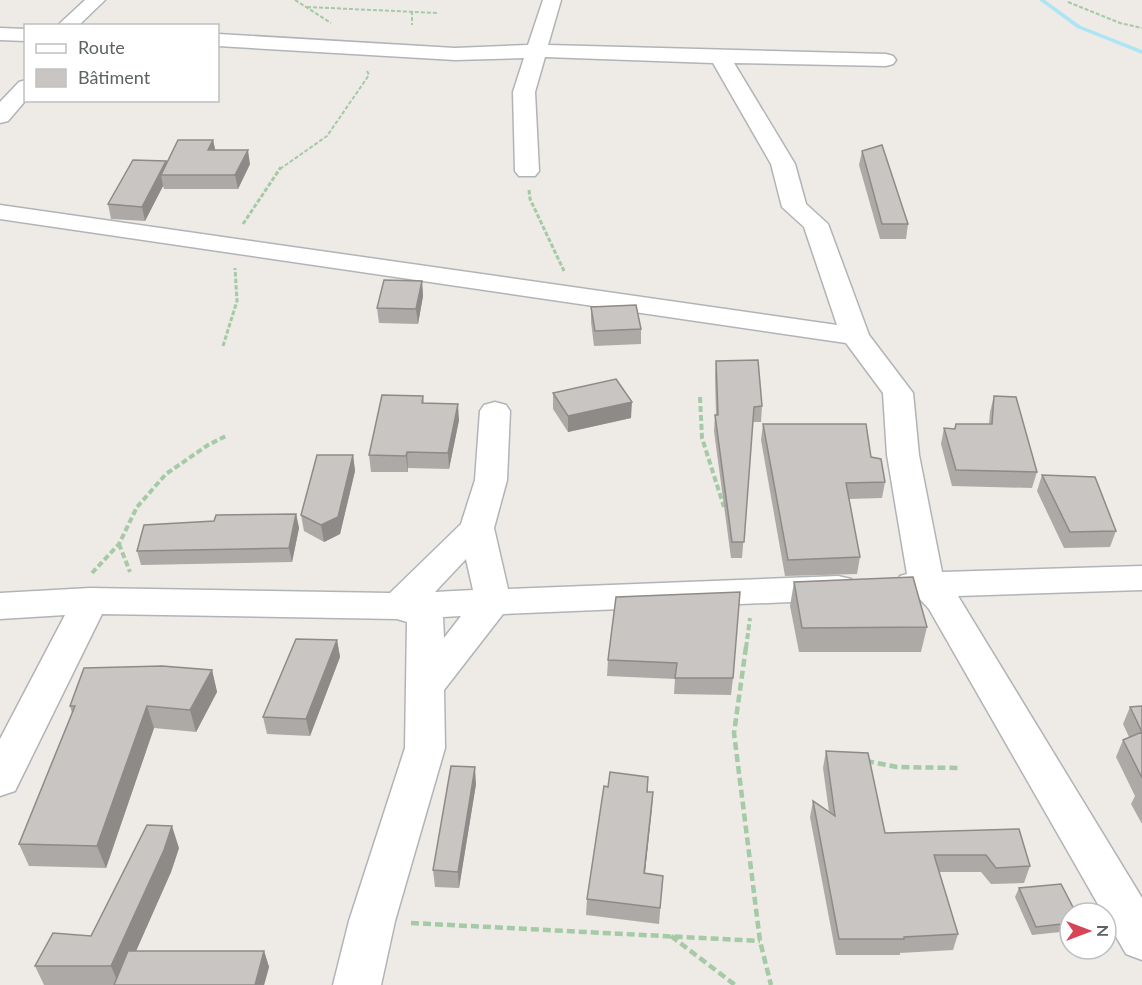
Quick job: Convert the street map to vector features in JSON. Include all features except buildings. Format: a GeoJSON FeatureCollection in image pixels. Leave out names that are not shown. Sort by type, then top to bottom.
{"type":"FeatureCollection","features":[{"type":"Feature","properties":{"kind":"street"},"geometry":{"type":"LineString","coordinates":[[68,24],[96,0]]}},
{"type":"Feature","properties":{"kind":"street"},"geometry":{"type":"LineString","coordinates":[[527,171],[523,116],[524,92],[552,0]]}},
{"type":"Feature","properties":{"kind":"street"},"geometry":{"type":"LineString","coordinates":[[0,34],[24,35]]}},
{"type":"Feature","properties":{"kind":"street"},"geometry":{"type":"LineString","coordinates":[[219,40],[455,54],[537,51],[886,60]]}},
{"type":"Feature","properties":{"kind":"street"},"geometry":{"type":"LineString","coordinates":[[720,57],[783,164],[794,207],[815,224],[855,336],[898,393],[903,455],[927,584],[942,600],[1142,939]]}},
{"type":"Feature","properties":{"kind":"street"},"geometry":{"type":"LineString","coordinates":[[0,116],[24,88]]}},
{"type":"Feature","properties":{"kind":"street"},"geometry":{"type":"LineString","coordinates":[[0,212],[855,336]]}},
{"type":"Feature","properties":{"kind":"street"},"geometry":{"type":"LineString","coordinates":[[493,602],[477,528],[491,480],[495,411]]}},
{"type":"Feature","properties":{"kind":"street"},"geometry":{"type":"LineString","coordinates":[[399,606],[477,528]]}},
{"type":"Feature","properties":{"kind":"street"},"geometry":{"type":"LineString","coordinates":[[0,606],[77,602],[399,606],[927,584],[1142,578]]}},
{"type":"Feature","properties":{"kind":"street"},"geometry":{"type":"LineString","coordinates":[[0,779],[77,602]]}},
{"type":"Feature","properties":{"kind":"street"},"geometry":{"type":"LineString","coordinates":[[426,686],[493,602]]}},
{"type":"Feature","properties":{"kind":"street"},"geometry":{"type":"LineString","coordinates":[[357,985],[372,921],[425,748],[425,615],[399,606]]}},
{"type":"Feature","properties":{"kind":"path"},"geometry":{"type":"LineString","coordinates":[[223,346],[237,301],[237,273],[229,245],[280,168],[327,136],[369,75],[345,48],[336,26],[295,0]]}},
{"type":"Feature","properties":{"kind":"path"},"geometry":{"type":"LineString","coordinates":[[1074,0],[1068,2],[1120,23],[1142,28]]}},
{"type":"Feature","properties":{"kind":"path"},"geometry":{"type":"LineString","coordinates":[[307,7],[438,13]]}},
{"type":"Feature","properties":{"kind":"path"},"geometry":{"type":"LineString","coordinates":[[412,11],[412,25]]}},
{"type":"Feature","properties":{"kind":"path"},"geometry":{"type":"LineString","coordinates":[[527,171],[530,199],[576,296]]}},
{"type":"Feature","properties":{"kind":"path"},"geometry":{"type":"LineString","coordinates":[[700,397],[702,438],[724,507]]}},
{"type":"Feature","properties":{"kind":"path"},"geometry":{"type":"LineString","coordinates":[[77,602],[119,544],[137,507],[166,474],[228,435]]}},
{"type":"Feature","properties":{"kind":"path"},"geometry":{"type":"LineString","coordinates":[[744,591],[750,614],[734,733],[760,941],[771,985]]}},
{"type":"Feature","properties":{"kind":"path"},"geometry":{"type":"LineString","coordinates":[[863,761],[897,767],[961,768]]}},
{"type":"Feature","properties":{"kind":"path"},"geometry":{"type":"LineString","coordinates":[[372,921],[760,941]]}},
{"type":"Feature","properties":{"kind":"path"},"geometry":{"type":"LineString","coordinates":[[671,936],[735,985]]}},
{"type":"Feature","properties":{"kind":"waterway"},"geometry":{"type":"LineString","coordinates":[[1042,0],[1079,27],[1142,52]]}}]}
